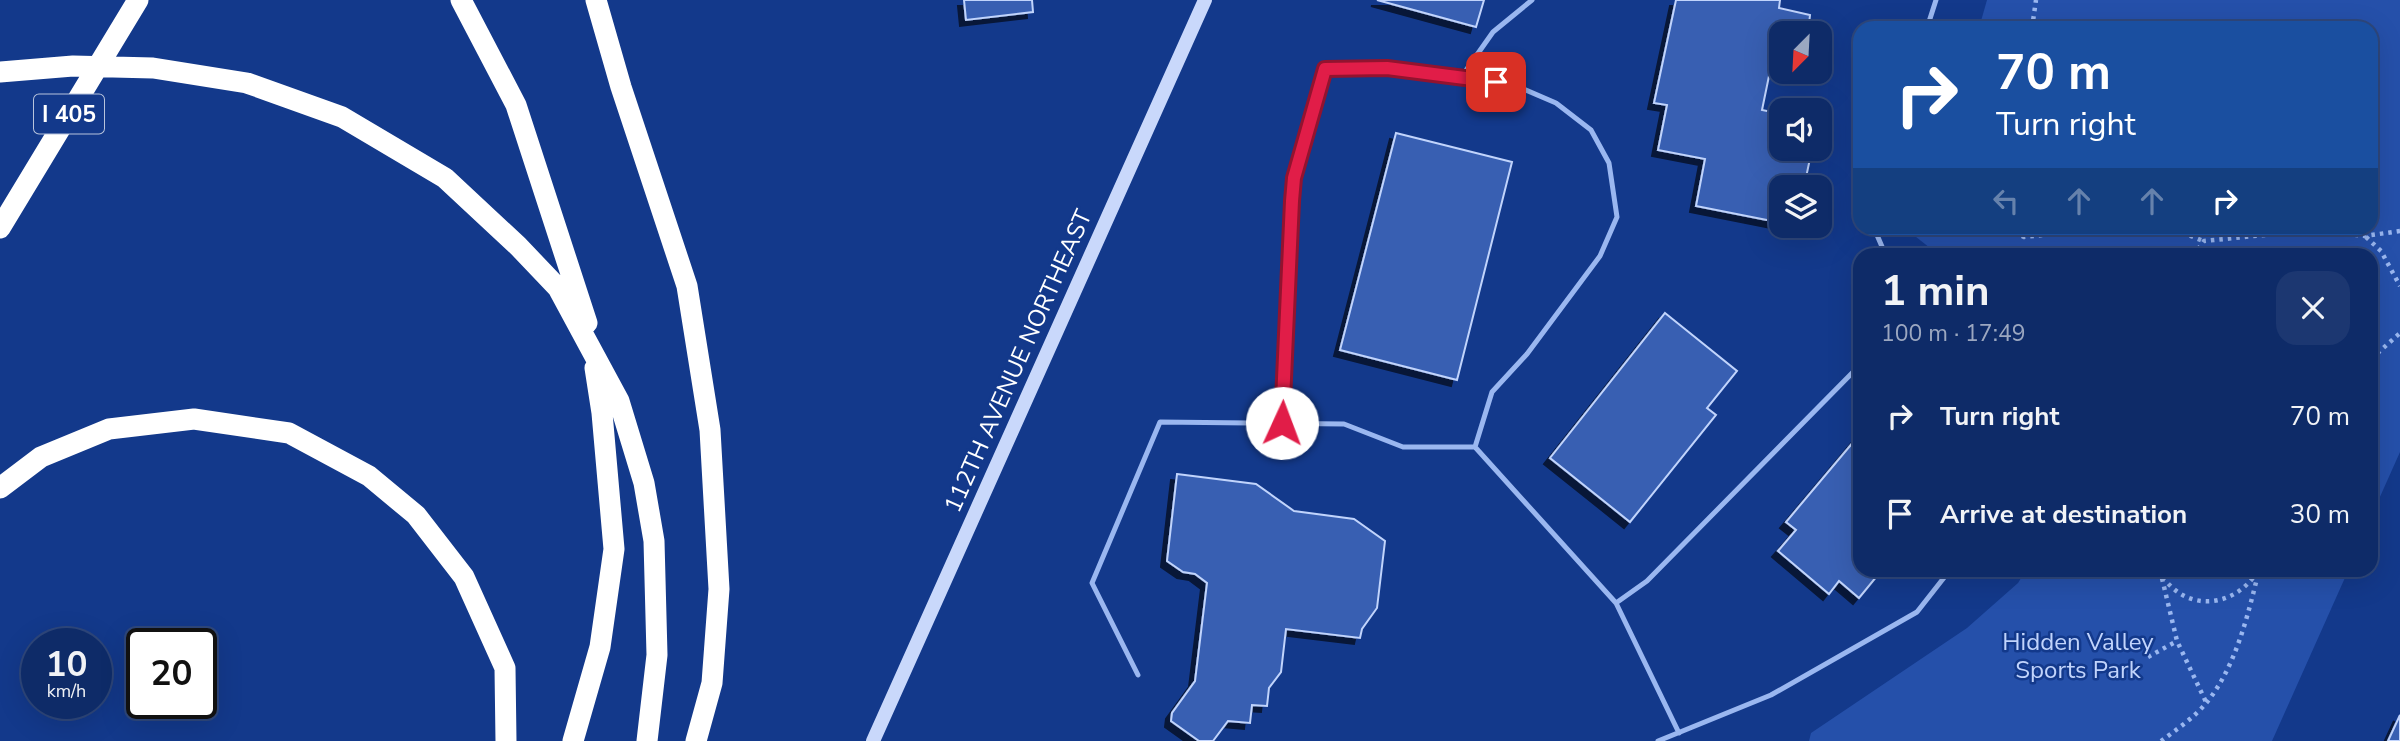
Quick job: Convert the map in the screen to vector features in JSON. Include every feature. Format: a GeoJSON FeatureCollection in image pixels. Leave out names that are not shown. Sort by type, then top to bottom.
{"type":"FeatureCollection","features":[{"type":"Feature","properties":{"kind":"highway","name":"I 405"},"geometry":{"type":"LineString","coordinates":[[0,228],[138,0]]}},
{"type":"Feature","properties":{"kind":"highway"},"geometry":{"type":"LineString","coordinates":[[461,0],[516,104],[589,328],[602,413],[614,549],[600,647],[572,741]]}},
{"type":"Feature","properties":{"kind":"highway"},"geometry":{"type":"LineString","coordinates":[[596,0],[621,87],[687,286],[710,430],[719,589],[712,683],[696,741]]}},
{"type":"Feature","properties":{"kind":"highway"},"geometry":{"type":"LineString","coordinates":[[0,72],[73,65],[153,68],[247,83],[342,117],[445,178],[558,288],[619,401],[644,483],[654,541],[657,655],[648,741]]}},
{"type":"Feature","properties":{"kind":"highway"},"geometry":{"type":"LineString","coordinates":[[0,488],[41,457],[108,429],[194,419],[289,433],[369,476],[416,515],[464,577],[505,668],[506,741]]}},
{"type":"Feature","properties":{"kind":"main road","name":"112TH AVENUE NORTHEAST"},"geometry":{"type":"LineString","coordinates":[[873,741],[1205,0]]}},
{"type":"Feature","properties":{"kind":"lane"},"geometry":{"type":"LineString","coordinates":[[1462,76],[1493,32],[1532,0]]}},
{"type":"Feature","properties":{"kind":"lane"},"geometry":{"type":"LineString","coordinates":[[1929,21],[1936,0]]}},
{"type":"Feature","properties":{"kind":"lane"},"geometry":{"type":"LineString","coordinates":[[1282,423],[1294,178],[1325,69],[1387,68],[1462,76],[1519,87],[1556,103],[1591,130],[1609,163],[1617,217],[1600,256],[1527,354],[1492,392],[1475,447]]}},
{"type":"Feature","properties":{"kind":"lane"},"geometry":{"type":"LineString","coordinates":[[1616,603],[1647,581],[1853,372]]}},
{"type":"Feature","properties":{"kind":"lane"},"geometry":{"type":"LineString","coordinates":[[1138,675],[1092,583],[1160,422],[1344,424],[1403,447],[1475,447],[1616,603],[1679,733]]}},
{"type":"Feature","properties":{"kind":"lane"},"geometry":{"type":"LineString","coordinates":[[1658,741],[1771,695],[1917,612],[1944,577]]}},
{"type":"Feature","properties":{"kind":"path"},"geometry":{"type":"LineString","coordinates":[[2033,21],[2036,0]]}},
{"type":"Feature","properties":{"kind":"path"},"geometry":{"type":"LineString","coordinates":[[2378,234],[2400,231]]}},
{"type":"Feature","properties":{"kind":"path"},"geometry":{"type":"LineString","coordinates":[[2020,235],[2043,235]]}},
{"type":"Feature","properties":{"kind":"path"},"geometry":{"type":"LineString","coordinates":[[2189,235],[2204,241],[2265,235]]}},
{"type":"Feature","properties":{"kind":"path"},"geometry":{"type":"LineString","coordinates":[[2357,235],[2372,235]]}},
{"type":"Feature","properties":{"kind":"path"},"geometry":{"type":"LineString","coordinates":[[2365,236],[2378,248]]}},
{"type":"Feature","properties":{"kind":"path"},"geometry":{"type":"LineString","coordinates":[[2199,248],[2204,241]]}},
{"type":"Feature","properties":{"kind":"path"},"geometry":{"type":"LineString","coordinates":[[2378,248],[2400,286]]}},
{"type":"Feature","properties":{"kind":"path"},"geometry":{"type":"LineString","coordinates":[[2378,352],[2400,332]]}},
{"type":"Feature","properties":{"kind":"path"},"geometry":{"type":"LineString","coordinates":[[2162,577],[2177,640],[2206,703]]}},
{"type":"Feature","properties":{"kind":"path"},"geometry":{"type":"LineString","coordinates":[[2164,577],[2170,587],[2180,595],[2208,601],[2222,600],[2239,593],[2254,577]]}},
{"type":"Feature","properties":{"kind":"path"},"geometry":{"type":"LineString","coordinates":[[2161,741],[2206,703],[2230,665],[2250,608],[2257,577]]}},
{"type":"Feature","properties":{"kind":"path"},"geometry":{"type":"LineString","coordinates":[[2148,657],[2177,640]]}},
{"type":"Feature","properties":{"kind":"green space"},"geometry":{"type":"Polygon","coordinates":[[[1987,0],[2400,0],[2400,452],[2378,501],[2378,248],[1930,248],[1914,235],[2378,235],[2378,21],[1981,21],[1987,0]]]}},
{"type":"Feature","properties":{"kind":"green space","name":"Hidden Valley Sports Park"},"geometry":{"type":"Polygon","coordinates":[[[2022,577],[2345,577],[2272,741],[1809,741],[1811,733],[1967,628],[2022,577]]]}},
{"type":"Feature","properties":{"kind":"building"},"geometry":{"type":"Polygon","coordinates":[[[964,0],[1032,0],[1033,12],[966,20],[964,0]]]}},
{"type":"Feature","properties":{"kind":"building"},"geometry":{"type":"Polygon","coordinates":[[[1377,0],[1484,0],[1476,27],[1377,0]]]}},
{"type":"Feature","properties":{"kind":"building"},"geometry":{"type":"Polygon","coordinates":[[[1676,0],[1780,0],[1779,8],[1810,15],[1809,21],[1769,21],[1769,76],[1762,110],[1769,111],[1769,161],[1809,161],[1807,175],[1769,175],[1769,220],[1696,206],[1705,159],[1658,150],[1667,105],[1654,103],[1676,0]]]}},
{"type":"Feature","properties":{"kind":"building"},"geometry":{"type":"Polygon","coordinates":[[[1396,133],[1512,162],[1457,380],[1340,350],[1396,133]]]}},
{"type":"Feature","properties":{"kind":"building"},"geometry":{"type":"Polygon","coordinates":[[[1665,313],[1737,371],[1707,408],[1716,415],[1630,522],[1550,458],[1665,313]]]}},
{"type":"Feature","properties":{"kind":"building"},"geometry":{"type":"Polygon","coordinates":[[[1853,442],[1853,577],[1876,577],[1859,598],[1839,581],[1829,594],[1778,551],[1796,530],[1786,522],[1853,442]]]}},
{"type":"Feature","properties":{"kind":"building"},"geometry":{"type":"Polygon","coordinates":[[[1177,474],[1256,484],[1294,511],[1354,519],[1385,541],[1377,608],[1362,629],[1360,638],[1286,629],[1281,672],[1269,688],[1267,706],[1252,705],[1250,723],[1228,721],[1213,741],[1199,741],[1171,721],[1172,713],[1195,681],[1207,583],[1195,574],[1183,572],[1167,561],[1177,474]]]}},
{"type":"Feature","properties":{"kind":"building"},"geometry":{"type":"Polygon","coordinates":[[[2400,715],[2400,741],[2388,741],[2400,715]]]}},
{"type":"Feature","properties":{"kind":"route"},"geometry":{"type":"LineString","coordinates":[[1282,423],[1289,223],[1294,178],[1325,69],[1387,68],[1496,82]]}}]}
